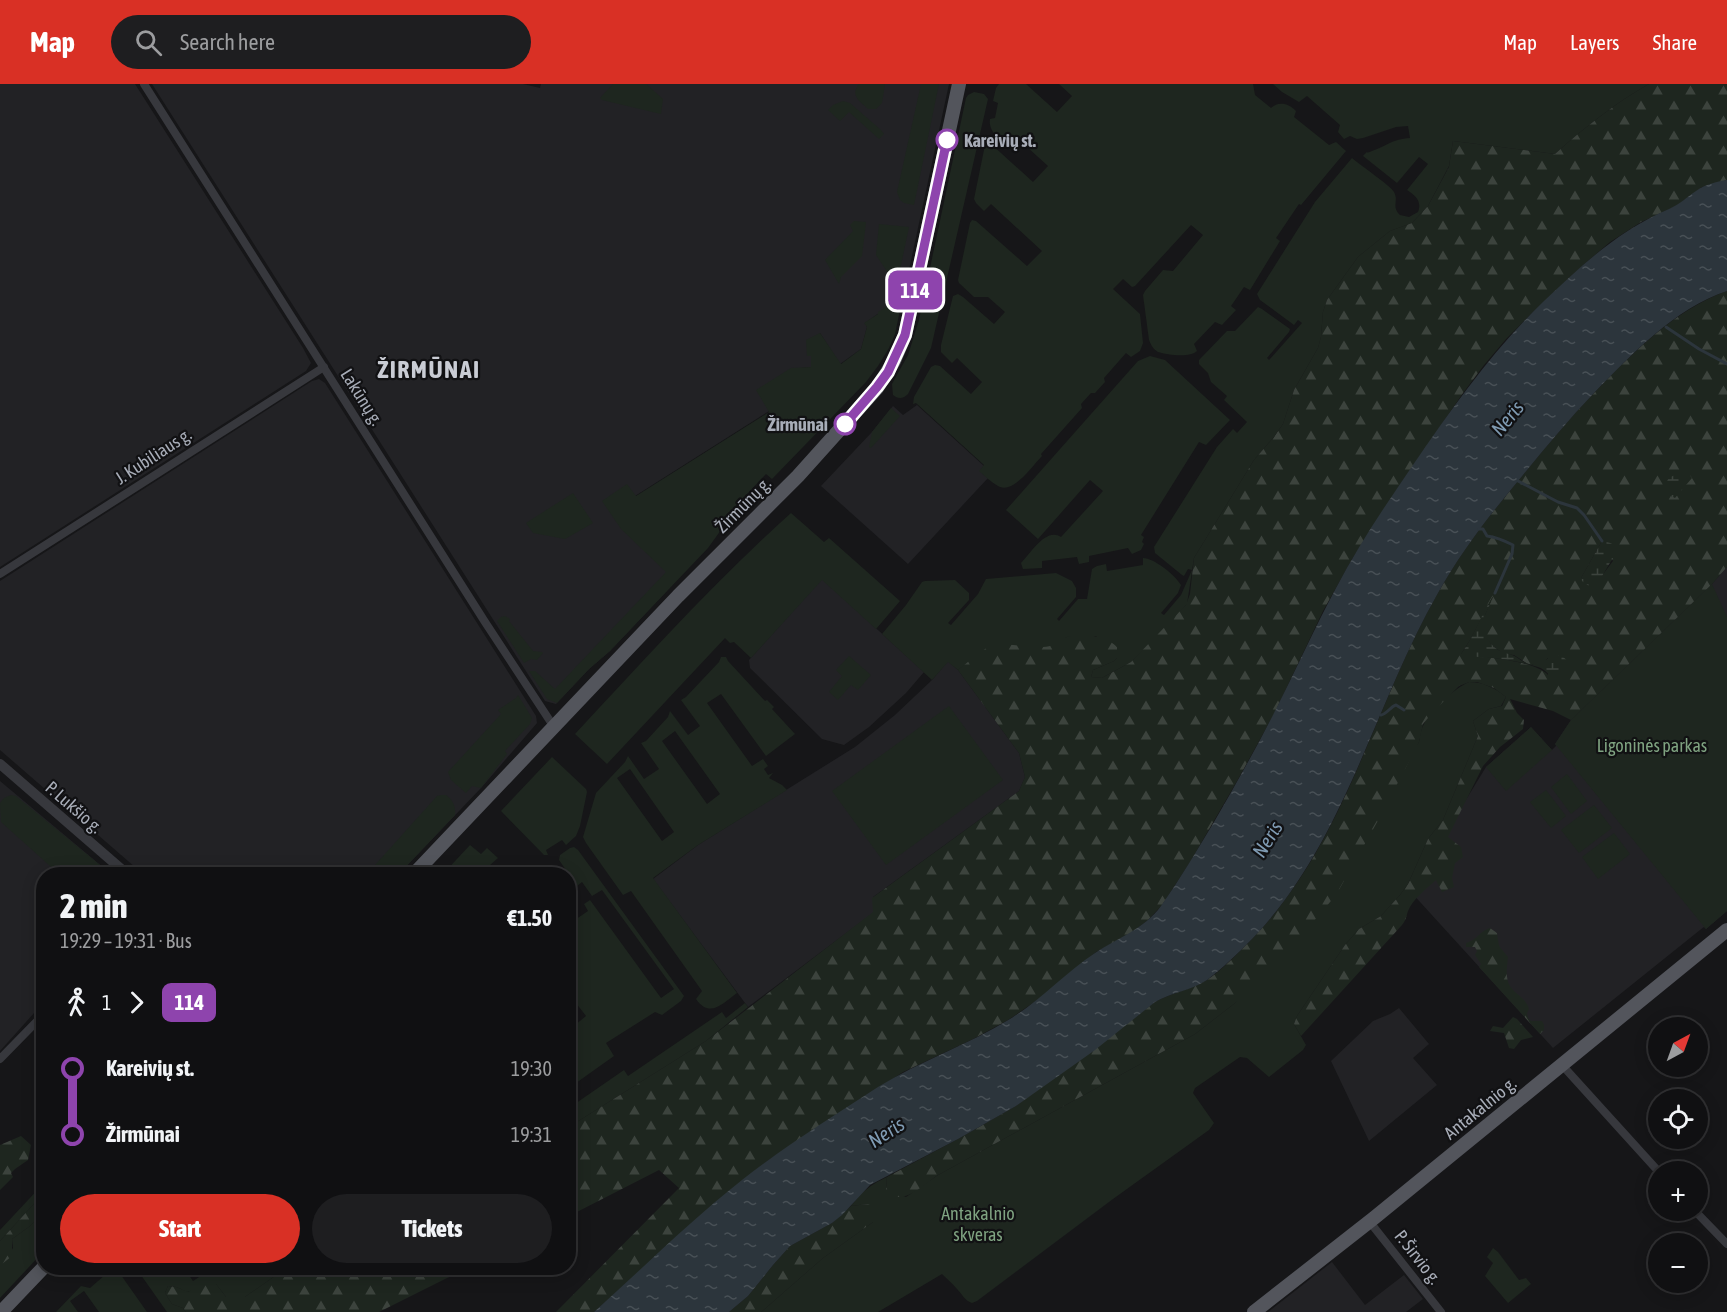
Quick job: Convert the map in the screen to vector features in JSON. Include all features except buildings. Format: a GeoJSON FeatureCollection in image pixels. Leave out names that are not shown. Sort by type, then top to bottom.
{"type":"FeatureCollection","features":[{"type":"Feature","properties":{"kind":"main road","name":"Žirmūnų g."},"geometry":{"type":"LineString","coordinates":[[421,867],[678,596],[798,476],[888,372],[907,326],[959,84]]}},
{"type":"Feature","properties":{"kind":"main road","name":"Antakalnio g."},"geometry":{"type":"LineString","coordinates":[[1254,1312],[1727,930]]}},
{"type":"Feature","properties":{"kind":"main road"},"geometry":{"type":"LineString","coordinates":[[1,1312],[36,1275]]}},
{"type":"Feature","properties":{"kind":"street","name":"Lakūnų g."},"geometry":{"type":"LineString","coordinates":[[144,84],[271,287],[554,727]]}},
{"type":"Feature","properties":{"kind":"street","name":"J. Kubiliaus g."},"geometry":{"type":"LineString","coordinates":[[0,574],[324,367]]}},
{"type":"Feature","properties":{"kind":"street","name":"P. Lukšio g."},"geometry":{"type":"LineString","coordinates":[[0,764],[119,867]]}},
{"type":"Feature","properties":{"kind":"street"},"geometry":{"type":"LineString","coordinates":[[0,1059],[36,1022]]}},
{"type":"Feature","properties":{"kind":"street"},"geometry":{"type":"LineString","coordinates":[[1562,1065],[1649,1161]]}},
{"type":"Feature","properties":{"kind":"street","name":"P. Širvio g."},"geometry":{"type":"LineString","coordinates":[[1369,1221],[1441,1312]]}},
{"type":"Feature","properties":{"kind":"street"},"geometry":{"type":"LineString","coordinates":[[1705,1221],[1727,1244]]}},
{"type":"Feature","properties":{"kind":"shaded area"},"geometry":{"type":"Polygon","coordinates":[[[0,84],[135,84],[311,363],[306,371],[0,567],[0,84]]]}},
{"type":"Feature","properties":{"kind":"shaded area"},"geometry":{"type":"Polygon","coordinates":[[[152,84],[523,84],[540,88],[541,84],[949,84],[907,279],[897,305],[893,303],[865,323],[867,327],[861,349],[840,364],[820,333],[807,356],[811,356],[811,367],[791,369],[769,411],[635,496],[676,581],[556,704],[545,701],[152,84]]]}},
{"type":"Feature","properties":{"kind":"shaded area"},"geometry":{"type":"Polygon","coordinates":[[[319,379],[325,383],[536,716],[537,723],[481,788],[406,867],[135,867],[0,750],[0,581],[312,381],[319,379]]]}},
{"type":"Feature","properties":{"kind":"shaded area"},"geometry":{"type":"Polygon","coordinates":[[[917,405],[984,466],[980,471],[988,478],[908,564],[821,486],[893,406],[903,415],[917,405]]]}},
{"type":"Feature","properties":{"kind":"shaded area"},"geometry":{"type":"Polygon","coordinates":[[[1727,567],[1727,911],[1553,1048],[1410,891],[1486,767],[1531,727],[1552,750],[1571,720],[1727,567]]]}},
{"type":"Feature","properties":{"kind":"shaded area"},"geometry":{"type":"Polygon","coordinates":[[[822,579],[924,672],[906,693],[869,727],[844,745],[822,739],[750,668],[749,660],[822,579]]]}},
{"type":"Feature","properties":{"kind":"shaded area"},"geometry":{"type":"Polygon","coordinates":[[[948,661],[958,670],[1019,753],[1025,777],[1019,791],[873,897],[874,912],[748,1007],[653,879],[698,845],[855,747],[895,715],[932,680],[948,661]]]}},
{"type":"Feature","properties":{"kind":"shaded area"},"geometry":{"type":"Polygon","coordinates":[[[0,781],[103,867],[36,867],[36,1011],[0,1051],[0,781]]]}},
{"type":"Feature","properties":{"kind":"shaded area"},"geometry":{"type":"Polygon","coordinates":[[[1399,1008],[1429,1044],[1413,1058],[1437,1085],[1369,1141],[1331,1061],[1373,1021],[1399,1008]]]}},
{"type":"Feature","properties":{"kind":"shaded area"},"geometry":{"type":"Polygon","coordinates":[[[1332,1262],[1365,1305],[1404,1275],[1423,1299],[1406,1312],[1268,1312],[1332,1262]]]}},
{"type":"Feature","properties":{"kind":"green space"},"geometry":{"type":"Polygon","coordinates":[[[613,84],[646,84],[663,99],[661,114],[602,100],[600,98],[613,84]]]}},
{"type":"Feature","properties":{"kind":"green space"},"geometry":{"type":"Polygon","coordinates":[[[859,84],[885,84],[882,103],[876,109],[868,109],[857,98],[855,91],[859,84]]]}},
{"type":"Feature","properties":{"kind":"green space"},"geometry":{"type":"Polygon","coordinates":[[[921,84],[939,84],[914,205],[900,200],[897,192],[921,84]]]}},
{"type":"Feature","properties":{"kind":"green space"},"geometry":{"type":"Polygon","coordinates":[[[999,84],[1026,84],[1057,112],[1072,96],[1059,84],[1253,84],[1255,95],[1271,108],[1280,104],[1290,106],[1296,111],[1294,117],[1329,145],[1336,142],[1346,151],[1301,205],[1299,204],[1276,238],[1280,241],[1250,290],[1244,287],[1231,306],[1236,310],[1222,325],[1215,322],[1194,344],[1197,351],[1194,353],[1173,355],[1158,352],[1153,348],[1149,340],[1143,295],[1163,270],[1173,271],[1203,235],[1191,225],[1135,286],[1132,287],[1123,279],[1113,289],[1140,314],[1143,343],[1140,351],[1131,357],[1126,353],[1104,378],[1105,382],[1081,404],[1082,408],[1028,472],[1010,487],[1004,488],[979,471],[984,465],[916,403],[913,404],[914,397],[931,367],[935,365],[940,366],[971,394],[982,382],[957,358],[952,363],[941,352],[953,296],[958,294],[963,297],[994,324],[1005,312],[988,297],[974,297],[959,283],[972,220],[1027,266],[1042,251],[991,204],[984,211],[974,199],[985,145],[988,143],[1033,182],[1048,166],[1016,137],[1011,142],[1002,140],[993,131],[990,119],[995,118],[998,103],[993,101],[999,84]]]}},
{"type":"Feature","properties":{"kind":"green space"},"geometry":{"type":"Polygon","coordinates":[[[1273,84],[1649,84],[1600,116],[1555,154],[1453,141],[1449,166],[1428,206],[1412,223],[1390,231],[1358,257],[1327,300],[1318,348],[1294,390],[1283,424],[1254,460],[1194,558],[1187,604],[1131,662],[1102,678],[1091,677],[1093,670],[1117,658],[1096,636],[1067,637],[1051,647],[1042,648],[993,645],[958,670],[948,662],[932,680],[882,634],[925,581],[955,580],[969,593],[969,600],[948,623],[951,625],[978,594],[986,579],[1056,573],[1072,581],[1076,588],[1076,597],[1057,619],[1059,621],[1078,599],[1087,599],[1092,569],[1106,564],[1107,571],[1143,565],[1143,558],[1164,568],[1181,585],[1178,593],[1161,613],[1164,615],[1181,595],[1192,570],[1188,569],[1184,576],[1182,575],[1155,553],[1154,547],[1217,447],[1233,429],[1237,433],[1247,422],[1224,400],[1227,396],[1211,382],[1208,373],[1199,364],[1199,360],[1227,331],[1235,331],[1258,307],[1290,329],[1267,358],[1269,360],[1302,323],[1298,320],[1294,325],[1260,300],[1257,294],[1315,202],[1352,158],[1392,189],[1396,209],[1400,215],[1409,217],[1418,212],[1417,199],[1407,190],[1428,164],[1419,157],[1397,183],[1363,156],[1367,152],[1394,141],[1410,138],[1408,126],[1396,127],[1363,138],[1357,139],[1350,136],[1344,139],[1338,132],[1340,125],[1307,96],[1299,102],[1273,84]]]}},
{"type":"Feature","properties":{"kind":"green space"},"geometry":{"type":"Polygon","coordinates":[[[1649,84],[1727,84],[1727,180],[1702,187],[1676,206],[1641,222],[1610,242],[1532,313],[1484,365],[1401,483],[1352,559],[1323,611],[1274,714],[1190,862],[1162,905],[1131,933],[1096,952],[1040,998],[1008,1020],[903,1072],[770,1159],[723,1196],[594,1312],[556,1312],[679,1188],[659,1170],[576,1212],[576,1123],[706,1041],[873,912],[872,898],[1019,791],[1025,777],[1019,753],[958,670],[992,645],[1046,647],[1064,638],[1077,635],[1099,637],[1117,647],[1117,658],[1093,670],[1091,677],[1102,678],[1131,662],[1186,605],[1190,594],[1194,558],[1254,460],[1283,424],[1294,390],[1318,348],[1327,300],[1358,257],[1390,231],[1412,223],[1428,206],[1449,167],[1453,141],[1555,154],[1624,99],[1649,84]]]}},
{"type":"Feature","properties":{"kind":"green space"},"geometry":{"type":"Polygon","coordinates":[[[974,92],[984,94],[988,99],[931,348],[908,394],[899,398],[893,395],[892,384],[908,355],[919,320],[966,98],[974,92]]]}},
{"type":"Feature","properties":{"kind":"green space"},"geometry":{"type":"Polygon","coordinates":[[[843,101],[850,103],[884,134],[879,139],[849,112],[840,121],[828,110],[843,101]]]}},
{"type":"Feature","properties":{"kind":"green space"},"geometry":{"type":"Polygon","coordinates":[[[854,221],[866,222],[862,256],[841,277],[839,284],[825,260],[853,231],[850,225],[854,221]]]}},
{"type":"Feature","properties":{"kind":"green space"},"geometry":{"type":"Polygon","coordinates":[[[879,224],[909,227],[897,284],[876,255],[879,224]]]}},
{"type":"Feature","properties":{"kind":"green space"},"geometry":{"type":"Polygon","coordinates":[[[1727,291],[1727,567],[1571,720],[1553,711],[1510,699],[1517,713],[1524,720],[1523,729],[1500,747],[1483,766],[1448,837],[1461,847],[1463,857],[1455,863],[1452,878],[1454,887],[1442,892],[1436,880],[1420,894],[1410,907],[1402,925],[1301,1036],[1294,1024],[1297,1016],[1345,945],[1359,929],[1381,916],[1400,895],[1408,884],[1428,839],[1443,820],[1478,736],[1473,721],[1489,709],[1502,706],[1506,697],[1494,688],[1477,682],[1459,686],[1423,724],[1419,742],[1336,895],[1280,961],[1235,1003],[1195,1034],[938,1175],[915,1192],[902,1197],[889,1195],[886,1189],[887,1177],[1016,1106],[1155,1002],[1207,980],[1252,939],[1284,901],[1312,860],[1356,772],[1415,637],[1447,577],[1467,547],[1558,433],[1623,363],[1672,321],[1708,299],[1727,291]],[[1602,541],[1581,578],[1601,577],[1613,561],[1602,541]],[[1493,596],[1461,654],[1520,663],[1541,670],[1548,675],[1548,658],[1541,664],[1528,664],[1514,655],[1504,654],[1484,636],[1485,615],[1493,596]]]}},
{"type":"Feature","properties":{"kind":"green space"},"geometry":{"type":"Polygon","coordinates":[[[893,303],[900,310],[895,334],[889,348],[866,382],[772,479],[766,474],[717,526],[721,530],[708,548],[610,651],[589,669],[557,703],[547,699],[529,671],[535,671],[555,689],[666,572],[621,529],[602,501],[627,484],[636,496],[769,412],[756,390],[791,368],[811,367],[811,356],[807,356],[806,340],[820,333],[841,364],[861,349],[867,327],[864,323],[893,303]]]}},
{"type":"Feature","properties":{"kind":"green space"},"geometry":{"type":"Polygon","coordinates":[[[1150,356],[1165,360],[1230,420],[1206,445],[1199,442],[1141,535],[1144,537],[1142,542],[1144,544],[1141,550],[1132,554],[1128,548],[1089,556],[1089,562],[1079,564],[1077,557],[1042,561],[1042,568],[1023,569],[1021,563],[1039,542],[1050,535],[1061,537],[1103,491],[1090,480],[1038,539],[1006,510],[1138,361],[1150,356]]]}},
{"type":"Feature","properties":{"kind":"green space"},"geometry":{"type":"Polygon","coordinates":[[[891,408],[900,416],[871,448],[869,447],[872,432],[891,408]]]}},
{"type":"Feature","properties":{"kind":"green space"},"geometry":{"type":"Polygon","coordinates":[[[1689,474],[1692,478],[1675,498],[1666,494],[1667,482],[1672,476],[1689,474]]]}},
{"type":"Feature","properties":{"kind":"green space"},"geometry":{"type":"Polygon","coordinates":[[[573,493],[593,523],[565,539],[533,533],[526,523],[573,493]]]}},
{"type":"Feature","properties":{"kind":"green space"},"geometry":{"type":"Polygon","coordinates":[[[791,513],[824,542],[829,538],[900,601],[876,629],[822,580],[751,658],[734,642],[730,643],[725,638],[607,764],[575,734],[707,593],[791,513]]]}},
{"type":"Feature","properties":{"kind":"green space"},"geometry":{"type":"Polygon","coordinates":[[[1602,541],[1614,545],[1617,551],[1595,588],[1592,588],[1581,578],[1602,541]]]}},
{"type":"Feature","properties":{"kind":"green space","name":"Ligoninės parkas"},"geometry":{"type":"Polygon","coordinates":[[[1712,584],[1727,617],[1727,911],[1706,929],[1555,744],[1571,720],[1712,584]]]}},
{"type":"Feature","properties":{"kind":"green space"},"geometry":{"type":"Polygon","coordinates":[[[1495,593],[1485,615],[1485,636],[1496,648],[1528,664],[1540,662],[1555,654],[1563,657],[1569,662],[1565,671],[1558,678],[1552,677],[1541,668],[1520,662],[1462,657],[1461,654],[1495,593]]]}},
{"type":"Feature","properties":{"kind":"green space"},"geometry":{"type":"Polygon","coordinates":[[[505,616],[510,619],[509,621],[533,651],[543,653],[537,660],[531,659],[524,663],[497,621],[505,616]]]}},
{"type":"Feature","properties":{"kind":"green space"},"geometry":{"type":"Polygon","coordinates":[[[849,656],[871,675],[858,690],[851,685],[838,700],[829,692],[842,676],[836,670],[849,656]]]}},
{"type":"Feature","properties":{"kind":"green space"},"geometry":{"type":"Polygon","coordinates":[[[721,657],[726,657],[765,701],[767,700],[774,707],[772,709],[795,734],[766,756],[721,694],[707,703],[752,766],[763,759],[768,766],[764,769],[768,775],[773,773],[769,778],[787,790],[698,845],[653,878],[737,993],[722,1005],[711,1009],[701,1005],[696,999],[702,991],[631,891],[623,895],[583,837],[596,793],[628,756],[644,779],[659,769],[641,743],[646,741],[668,717],[670,711],[688,735],[700,726],[681,700],[719,662],[721,657]],[[675,731],[662,741],[707,804],[720,794],[675,731]],[[630,769],[617,778],[662,841],[674,832],[630,769]]]}},
{"type":"Feature","properties":{"kind":"green space","name":"Antakalnio skveras"},"geometry":{"type":"Polygon","coordinates":[[[1469,682],[1489,686],[1506,697],[1501,706],[1489,709],[1473,721],[1478,736],[1443,820],[1428,839],[1408,884],[1381,916],[1359,929],[1345,945],[1297,1016],[1294,1024],[1306,1045],[1303,1050],[1269,1077],[1247,1058],[1240,1057],[1195,1088],[1193,1093],[1214,1123],[1209,1130],[977,1301],[972,1303],[967,1300],[942,1274],[878,1312],[761,1312],[823,1258],[873,1222],[868,1204],[851,1206],[871,1186],[887,1177],[886,1189],[906,1197],[938,1175],[1195,1034],[1235,1003],[1419,742],[1427,718],[1444,700],[1469,682]]]}},
{"type":"Feature","properties":{"kind":"green space"},"geometry":{"type":"Polygon","coordinates":[[[518,695],[532,718],[530,724],[505,751],[507,754],[481,788],[472,786],[466,793],[451,780],[448,772],[501,714],[498,710],[518,695]]]}},
{"type":"Feature","properties":{"kind":"green space"},"geometry":{"type":"Polygon","coordinates":[[[949,706],[1003,780],[886,865],[832,791],[949,706]]]}},
{"type":"Feature","properties":{"kind":"green space"},"geometry":{"type":"Polygon","coordinates":[[[1531,727],[1552,750],[1506,791],[1486,767],[1531,727]]]}},
{"type":"Feature","properties":{"kind":"green space"},"geometry":{"type":"Polygon","coordinates":[[[552,757],[587,792],[576,836],[566,845],[562,840],[546,850],[548,855],[544,855],[501,811],[552,757]]]}},
{"type":"Feature","properties":{"kind":"green space"},"geometry":{"type":"Polygon","coordinates":[[[1567,774],[1587,801],[1571,814],[1551,787],[1567,774]]]}},
{"type":"Feature","properties":{"kind":"green space"},"geometry":{"type":"Polygon","coordinates":[[[1546,790],[1566,816],[1551,828],[1530,802],[1546,790]]]}},
{"type":"Feature","properties":{"kind":"green space"},"geometry":{"type":"Polygon","coordinates":[[[11,795],[16,796],[102,867],[51,867],[1,822],[0,803],[11,795]]]}},
{"type":"Feature","properties":{"kind":"green space"},"geometry":{"type":"Polygon","coordinates":[[[446,795],[452,801],[455,815],[406,867],[373,867],[437,796],[446,795]]]}},
{"type":"Feature","properties":{"kind":"green space"},"geometry":{"type":"Polygon","coordinates":[[[1594,805],[1612,828],[1579,853],[1561,830],[1594,805]]]}},
{"type":"Feature","properties":{"kind":"green space"},"geometry":{"type":"Polygon","coordinates":[[[1614,833],[1630,854],[1598,879],[1582,857],[1614,833]]]}},
{"type":"Feature","properties":{"kind":"green space"},"geometry":{"type":"Polygon","coordinates":[[[470,845],[481,854],[487,848],[498,858],[488,867],[450,867],[470,845]]]}},
{"type":"Feature","properties":{"kind":"green space"},"geometry":{"type":"Polygon","coordinates":[[[574,847],[578,850],[684,996],[681,1001],[662,1015],[655,1012],[606,1043],[614,1056],[576,1083],[576,1024],[586,1016],[576,1003],[576,919],[588,911],[584,904],[590,900],[661,998],[674,989],[602,890],[592,896],[582,882],[577,886],[576,867],[564,867],[559,860],[560,855],[574,847]]]}},
{"type":"Feature","properties":{"kind":"green space"},"geometry":{"type":"Polygon","coordinates":[[[1490,928],[1497,933],[1499,946],[1508,957],[1508,983],[1528,1005],[1528,1018],[1531,1021],[1542,1021],[1544,1025],[1544,1030],[1540,1034],[1479,967],[1481,964],[1475,955],[1477,951],[1475,947],[1466,947],[1466,943],[1490,928]]]}},
{"type":"Feature","properties":{"kind":"green space"},"geometry":{"type":"Polygon","coordinates":[[[745,1003],[748,1007],[706,1041],[576,1123],[576,1103],[624,1070],[628,1076],[722,1012],[726,1018],[745,1003]]]}},
{"type":"Feature","properties":{"kind":"green space"},"geometry":{"type":"Polygon","coordinates":[[[1513,1017],[1533,1037],[1521,1040],[1514,1049],[1509,1048],[1504,1033],[1490,1031],[1493,1026],[1503,1028],[1513,1017]]]}},
{"type":"Feature","properties":{"kind":"green space"},"geometry":{"type":"Polygon","coordinates":[[[21,1136],[31,1145],[28,1160],[11,1173],[13,1177],[0,1190],[0,1145],[21,1136]]]}},
{"type":"Feature","properties":{"kind":"green space"},"geometry":{"type":"Polygon","coordinates":[[[36,1191],[36,1202],[0,1241],[0,1230],[36,1191]]]}},
{"type":"Feature","properties":{"kind":"green space"},"geometry":{"type":"Polygon","coordinates":[[[36,1202],[36,1220],[12,1239],[12,1256],[2,1264],[0,1264],[0,1241],[36,1202]]]}},
{"type":"Feature","properties":{"kind":"green space"},"geometry":{"type":"Polygon","coordinates":[[[868,1204],[874,1207],[876,1215],[873,1222],[823,1258],[761,1312],[729,1312],[748,1296],[790,1246],[832,1223],[851,1206],[868,1204]]]}},
{"type":"Feature","properties":{"kind":"green space"},"geometry":{"type":"Polygon","coordinates":[[[36,1220],[36,1259],[0,1298],[0,1264],[13,1248],[12,1239],[36,1220]]]}},
{"type":"Feature","properties":{"kind":"green space"},"geometry":{"type":"Polygon","coordinates":[[[1493,1248],[1519,1280],[1526,1278],[1531,1284],[1508,1303],[1485,1276],[1493,1263],[1487,1257],[1493,1248]]]}},
{"type":"Feature","properties":{"kind":"green space"},"geometry":{"type":"Polygon","coordinates":[[[105,1275],[121,1275],[147,1312],[99,1312],[84,1291],[70,1301],[78,1312],[56,1312],[81,1286],[90,1288],[105,1275]]]}},
{"type":"Feature","properties":{"kind":"green space"},"geometry":{"type":"Polygon","coordinates":[[[141,1275],[189,1275],[193,1281],[202,1275],[277,1275],[245,1297],[226,1297],[216,1284],[187,1292],[168,1286],[165,1293],[172,1304],[183,1308],[186,1312],[167,1312],[141,1275]]]}},
{"type":"Feature","properties":{"kind":"green space"},"geometry":{"type":"Polygon","coordinates":[[[453,1275],[379,1312],[186,1312],[183,1308],[172,1304],[165,1293],[168,1286],[188,1292],[209,1280],[216,1284],[226,1297],[245,1297],[275,1276],[453,1275]]]}},
{"type":"Feature","properties":{"kind":"water","name":"Neris"},"geometry":{"type":"Polygon","coordinates":[[[1727,180],[1727,291],[1689,309],[1655,334],[1623,363],[1558,433],[1478,532],[1447,577],[1415,637],[1335,817],[1311,860],[1284,901],[1252,939],[1207,980],[1155,1002],[1095,1050],[1016,1106],[870,1185],[832,1223],[790,1246],[748,1296],[729,1312],[594,1312],[704,1212],[775,1155],[878,1087],[1010,1019],[1095,953],[1147,921],[1168,896],[1214,822],[1274,713],[1328,603],[1354,556],[1415,462],[1475,378],[1525,320],[1602,249],[1633,227],[1677,205],[1700,189],[1727,180]]]}},
{"type":"Feature","properties":{"kind":"waterway"},"geometry":{"type":"LineString","coordinates":[[1666,327],[1727,364]]}},
{"type":"Feature","properties":{"kind":"waterway"},"geometry":{"type":"LineString","coordinates":[[1518,481],[1558,502],[1577,508],[1602,541]]}},
{"type":"Feature","properties":{"kind":"waterway"},"geometry":{"type":"LineString","coordinates":[[1479,529],[1483,529],[1487,536],[1513,545],[1512,554],[1495,593]]}},
{"type":"Feature","properties":{"kind":"waterway"},"geometry":{"type":"LineString","coordinates":[[1381,715],[1396,705],[1404,710]]}},
{"type":"Feature","properties":{"kind":"bus line","name":"114"},"geometry":{"type":"LineString","coordinates":[[845,424],[888,372],[905,335],[947,140]]}},
{"type":"Feature","properties":{"kind":"place","name":"Kareivių st."},"geometry":{"type":"Point","coordinates":[947,140]}},
{"type":"Feature","properties":{"kind":"place","name":"Žirmūnai"},"geometry":{"type":"Point","coordinates":[845,424]}},
{"type":"Feature","properties":{"kind":"district","name":"ŽIRMŪNAI"},"geometry":{"type":"Point","coordinates":[429,369]}}]}
